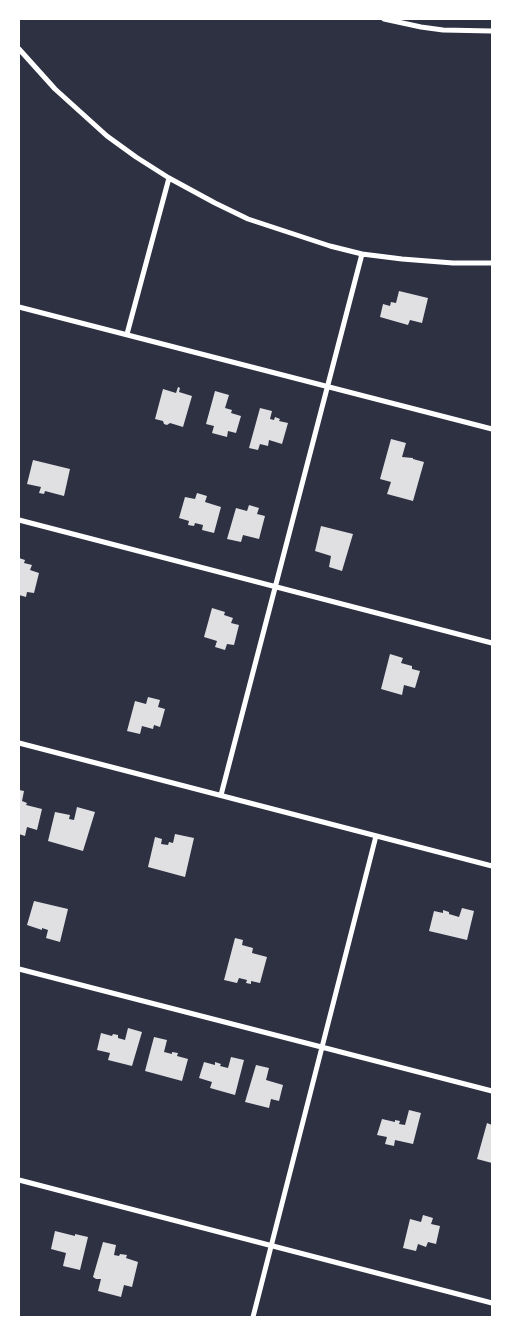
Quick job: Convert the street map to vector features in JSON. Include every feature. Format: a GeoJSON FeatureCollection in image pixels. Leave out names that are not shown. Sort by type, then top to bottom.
{"type":"FeatureCollection","features":[{"type":"Feature","properties":{"kind":"street"},"geometry":{"type":"LineString","coordinates":[[384,19],[443,30],[492,31]]}},
{"type":"Feature","properties":{"kind":"street"},"geometry":{"type":"LineString","coordinates":[[19,49],[78,111],[107,136],[169,178],[215,204],[269,227],[362,254],[453,264],[492,263]]}},
{"type":"Feature","properties":{"kind":"street"},"geometry":{"type":"LineString","coordinates":[[127,334],[169,178]]}},
{"type":"Feature","properties":{"kind":"street"},"geometry":{"type":"LineString","coordinates":[[221,795],[362,254]]}},
{"type":"Feature","properties":{"kind":"street"},"geometry":{"type":"LineString","coordinates":[[19,307],[492,430]]}},
{"type":"Feature","properties":{"kind":"street"},"geometry":{"type":"LineString","coordinates":[[19,520],[492,643]]}},
{"type":"Feature","properties":{"kind":"street"},"geometry":{"type":"LineString","coordinates":[[19,743],[492,866]]}},
{"type":"Feature","properties":{"kind":"street"},"geometry":{"type":"LineString","coordinates":[[253,1317],[376,836]]}},
{"type":"Feature","properties":{"kind":"street"},"geometry":{"type":"LineString","coordinates":[[19,969],[492,1091]]}},
{"type":"Feature","properties":{"kind":"street"},"geometry":{"type":"LineString","coordinates":[[19,1180],[492,1303]]}},
{"type":"Feature","properties":{"kind":"building"},"geometry":{"type":"Polygon","coordinates":[[[399,291],[428,298],[422,323],[410,320],[408,325],[380,317],[383,304],[390,306],[391,302],[396,303],[399,291]]]}},
{"type":"Feature","properties":{"kind":"building"},"geometry":{"type":"Polygon","coordinates":[[[178,387],[180,388],[179,392],[192,396],[183,427],[170,423],[167,425],[163,421],[155,419],[163,389],[176,393],[178,387]]]}},
{"type":"Feature","properties":{"kind":"building"},"geometry":{"type":"Polygon","coordinates":[[[215,391],[229,395],[225,408],[232,410],[231,413],[241,416],[236,433],[228,431],[227,437],[212,433],[214,426],[206,424],[215,391]]]}},
{"type":"Feature","properties":{"kind":"building"},"geometry":{"type":"Polygon","coordinates":[[[260,408],[272,411],[270,419],[274,420],[275,417],[280,419],[279,421],[288,423],[282,444],[269,440],[268,446],[260,444],[258,450],[249,448],[260,408]]]}},
{"type":"Feature","properties":{"kind":"building"},"geometry":{"type":"Polygon","coordinates":[[[391,439],[406,443],[402,457],[424,462],[413,501],[387,494],[391,482],[380,479],[391,439]]]}},
{"type":"Feature","properties":{"kind":"building"},"geometry":{"type":"Polygon","coordinates":[[[33,460],[70,469],[64,496],[45,491],[44,494],[39,493],[41,487],[27,484],[33,460]]]}},
{"type":"Feature","properties":{"kind":"building"},"geometry":{"type":"Polygon","coordinates":[[[197,493],[207,496],[205,502],[221,507],[214,533],[202,530],[203,525],[195,523],[194,526],[188,525],[189,521],[179,518],[185,497],[195,499],[197,493]]]}},
{"type":"Feature","properties":{"kind":"building"},"geometry":{"type":"Polygon","coordinates":[[[249,505],[259,508],[257,514],[265,516],[259,539],[243,535],[241,542],[227,539],[236,508],[247,511],[249,505]]]}},
{"type":"Feature","properties":{"kind":"building"},"geometry":{"type":"Polygon","coordinates":[[[321,526],[353,534],[342,571],[329,567],[331,556],[315,551],[321,526]]]}},
{"type":"Feature","properties":{"kind":"building"},"geometry":{"type":"Polygon","coordinates":[[[19,558],[25,560],[24,563],[32,565],[30,570],[39,573],[34,593],[27,592],[26,597],[19,595],[19,558]]]}},
{"type":"Feature","properties":{"kind":"building"},"geometry":{"type":"Polygon","coordinates":[[[212,608],[225,612],[224,615],[233,618],[231,623],[239,625],[234,645],[227,644],[225,650],[215,647],[217,641],[204,637],[212,608]]]}},
{"type":"Feature","properties":{"kind":"building"},"geometry":{"type":"Polygon","coordinates":[[[390,654],[403,658],[401,663],[412,666],[412,669],[420,671],[415,688],[404,685],[402,695],[381,689],[390,654]]]}},
{"type":"Feature","properties":{"kind":"building"},"geometry":{"type":"Polygon","coordinates":[[[148,697],[160,700],[158,707],[165,709],[160,727],[154,725],[153,729],[142,726],[140,734],[127,731],[135,701],[146,704],[148,697]]]}},
{"type":"Feature","properties":{"kind":"building"},"geometry":{"type":"Polygon","coordinates":[[[19,790],[24,791],[22,801],[27,803],[26,805],[42,809],[37,830],[27,827],[25,836],[19,834],[19,790]]]}},
{"type":"Feature","properties":{"kind":"building"},"geometry":{"type":"Polygon","coordinates":[[[77,807],[95,812],[83,851],[48,841],[55,812],[70,815],[69,819],[74,820],[77,807]]]}},
{"type":"Feature","properties":{"kind":"building"},"geometry":{"type":"Polygon","coordinates":[[[175,834],[194,838],[185,877],[148,867],[155,837],[162,839],[161,844],[168,845],[169,842],[173,843],[175,834]]]}},
{"type":"Feature","properties":{"kind":"building"},"geometry":{"type":"Polygon","coordinates":[[[34,901],[68,909],[60,942],[46,938],[48,930],[27,925],[34,901]]]}},
{"type":"Feature","properties":{"kind":"building"},"geometry":{"type":"Polygon","coordinates":[[[462,908],[474,911],[467,940],[429,931],[434,911],[443,913],[443,910],[459,917],[462,908]]]}},
{"type":"Feature","properties":{"kind":"building"},"geometry":{"type":"Polygon","coordinates":[[[235,938],[243,940],[242,945],[253,948],[252,953],[267,957],[260,983],[251,981],[251,984],[246,983],[247,980],[239,978],[237,983],[224,980],[235,938]]]}},
{"type":"Feature","properties":{"kind":"building"},"geometry":{"type":"Polygon","coordinates":[[[128,1028],[142,1032],[132,1066],[108,1060],[110,1053],[97,1050],[101,1033],[112,1036],[113,1034],[118,1035],[118,1038],[125,1040],[128,1028]]]}},
{"type":"Feature","properties":{"kind":"building"},"geometry":{"type":"Polygon","coordinates":[[[154,1037],[167,1040],[164,1052],[178,1053],[177,1056],[188,1059],[182,1081],[145,1071],[154,1037]]]}},
{"type":"Feature","properties":{"kind":"building"},"geometry":{"type":"Polygon","coordinates":[[[231,1057],[244,1060],[235,1095],[210,1088],[212,1082],[199,1078],[204,1062],[215,1065],[215,1062],[221,1064],[220,1066],[228,1068],[231,1057]]]}},
{"type":"Feature","properties":{"kind":"building"},"geometry":{"type":"Polygon","coordinates":[[[256,1065],[269,1068],[266,1080],[283,1085],[279,1101],[271,1099],[269,1108],[245,1102],[256,1065]]]}},
{"type":"Feature","properties":{"kind":"building"},"geometry":{"type":"Polygon","coordinates":[[[409,1110],[421,1113],[413,1144],[395,1140],[394,1146],[385,1144],[387,1137],[377,1135],[382,1119],[395,1122],[395,1120],[400,1121],[399,1124],[405,1125],[409,1110]]]}},
{"type":"Feature","properties":{"kind":"building"},"geometry":{"type":"Polygon","coordinates":[[[487,1123],[492,1125],[492,1163],[477,1159],[487,1123]]]}},
{"type":"Feature","properties":{"kind":"building"},"geometry":{"type":"Polygon","coordinates":[[[423,1215],[433,1218],[431,1224],[440,1226],[436,1244],[428,1242],[426,1247],[418,1244],[416,1251],[403,1248],[410,1219],[421,1222],[423,1215]]]}},
{"type":"Feature","properties":{"kind":"building"},"geometry":{"type":"Polygon","coordinates":[[[55,1231],[88,1237],[80,1270],[63,1266],[66,1253],[51,1249],[55,1231]]]}},
{"type":"Feature","properties":{"kind":"building"},"geometry":{"type":"Polygon","coordinates":[[[103,1242],[116,1245],[114,1255],[127,1255],[126,1258],[138,1262],[132,1287],[124,1285],[121,1297],[98,1291],[101,1279],[93,1277],[103,1242]]]}}]}
